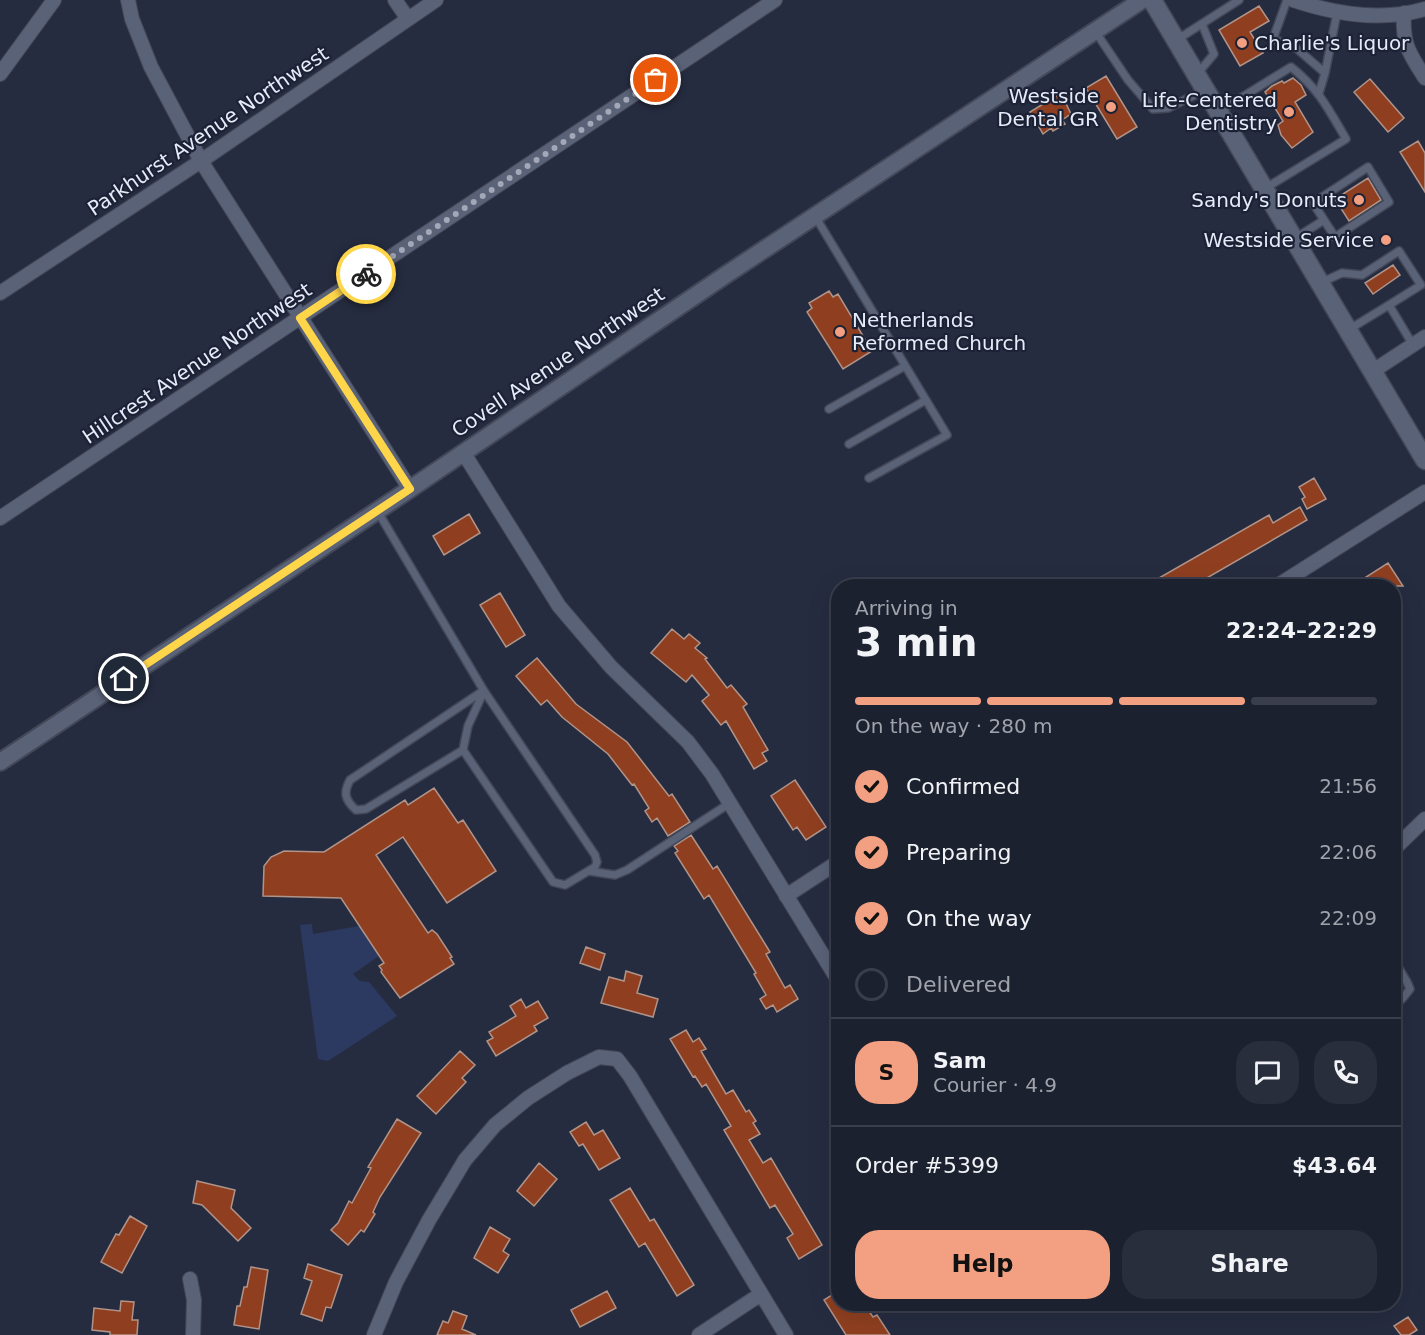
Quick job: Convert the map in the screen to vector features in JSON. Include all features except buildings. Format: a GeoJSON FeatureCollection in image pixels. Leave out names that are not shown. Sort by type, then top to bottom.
{"type":"FeatureCollection","features":[{"type":"Feature","properties":{"kind":"main road"},"geometry":{"type":"LineString","coordinates":[[1152,0],[1425,460]]}},
{"type":"Feature","properties":{"kind":"street"},"geometry":{"type":"LineString","coordinates":[[0,74],[54,0]]}},
{"type":"Feature","properties":{"kind":"street"},"geometry":{"type":"LineString","coordinates":[[128,0],[132,19],[151,67],[201,161],[410,489]]}},
{"type":"Feature","properties":{"kind":"street"},"geometry":{"type":"LineString","coordinates":[[395,0],[408,19]]}},
{"type":"Feature","properties":{"kind":"street","name":"Parkhurst Avenue Northwest"},"geometry":{"type":"LineString","coordinates":[[0,293],[201,161],[436,0]]}},
{"type":"Feature","properties":{"kind":"street","name":"Hillcrest Avenue Northwest"},"geometry":{"type":"LineString","coordinates":[[0,518],[775,0]]}},
{"type":"Feature","properties":{"kind":"street","name":"Covell Avenue Northwest"},"geometry":{"type":"LineString","coordinates":[[0,762],[410,489],[727,274],[1142,0]]}},
{"type":"Feature","properties":{"kind":"street"},"geometry":{"type":"LineString","coordinates":[[1293,0],[1337,13],[1364,16],[1425,9]]}},
{"type":"Feature","properties":{"kind":"street"},"geometry":{"type":"LineString","coordinates":[[1404,13],[1403,30],[1406,48],[1425,78]]}},
{"type":"Feature","properties":{"kind":"street"},"geometry":{"type":"LineString","coordinates":[[1373,371],[1419,341]]}},
{"type":"Feature","properties":{"kind":"street"},"geometry":{"type":"LineString","coordinates":[[463,452],[559,606],[582,636],[688,742],[712,774],[831,969]]}},
{"type":"Feature","properties":{"kind":"street"},"geometry":{"type":"LineString","coordinates":[[1289,579],[1425,492]]}},
{"type":"Feature","properties":{"kind":"street"},"geometry":{"type":"LineString","coordinates":[[1401,842],[1425,819]]}},
{"type":"Feature","properties":{"kind":"street"},"geometry":{"type":"LineString","coordinates":[[786,896],[831,866]]}},
{"type":"Feature","properties":{"kind":"street"},"geometry":{"type":"LineString","coordinates":[[374,1335],[396,1282],[465,1160],[495,1125],[528,1098],[599,1056],[617,1059],[630,1076],[786,1335]]}},
{"type":"Feature","properties":{"kind":"street"},"geometry":{"type":"LineString","coordinates":[[190,1279],[194,1300],[193,1335]]}},
{"type":"Feature","properties":{"kind":"street"},"geometry":{"type":"LineString","coordinates":[[699,1335],[762,1294]]}},
{"type":"Feature","properties":{"kind":"lane"},"geometry":{"type":"LineString","coordinates":[[1176,41],[1239,0]]}},
{"type":"Feature","properties":{"kind":"lane"},"geometry":{"type":"LineString","coordinates":[[1287,0],[1273,39],[1296,48],[1325,74]]}},
{"type":"Feature","properties":{"kind":"lane"},"geometry":{"type":"LineString","coordinates":[[1319,93],[1337,13]]}},
{"type":"Feature","properties":{"kind":"lane"},"geometry":{"type":"LineString","coordinates":[[1095,31],[1128,80],[1153,109],[1168,108],[1201,82],[1214,54],[1202,24]]}},
{"type":"Feature","properties":{"kind":"lane"},"geometry":{"type":"LineString","coordinates":[[1218,112],[1291,67],[1319,93],[1346,139],[1264,189]]}},
{"type":"Feature","properties":{"kind":"lane"},"geometry":{"type":"LineString","coordinates":[[1368,168],[1389,202],[1335,237],[1324,220],[1313,202],[1368,168]]}},
{"type":"Feature","properties":{"kind":"lane"},"geometry":{"type":"LineString","coordinates":[[815,216],[947,435],[869,478]]}},
{"type":"Feature","properties":{"kind":"lane"},"geometry":{"type":"LineString","coordinates":[[1294,239],[1324,220]]}},
{"type":"Feature","properties":{"kind":"lane"},"geometry":{"type":"LineString","coordinates":[[1320,283],[1342,273],[1362,275],[1399,251],[1421,285],[1348,330]]}},
{"type":"Feature","properties":{"kind":"lane"},"geometry":{"type":"LineString","coordinates":[[1389,304],[1419,341]]}},
{"type":"Feature","properties":{"kind":"lane"},"geometry":{"type":"LineString","coordinates":[[830,409],[905,366]]}},
{"type":"Feature","properties":{"kind":"lane"},"geometry":{"type":"LineString","coordinates":[[849,444],[926,400]]}},
{"type":"Feature","properties":{"kind":"lane"},"geometry":{"type":"LineString","coordinates":[[377,510],[484,691],[595,855],[597,862],[595,867],[566,885],[553,882],[463,750],[468,726],[484,691]]}},
{"type":"Feature","properties":{"kind":"lane"},"geometry":{"type":"LineString","coordinates":[[463,750],[366,809],[356,810],[347,802],[345,790],[350,780],[484,691]]}},
{"type":"Feature","properties":{"kind":"lane"},"geometry":{"type":"LineString","coordinates":[[589,871],[615,875],[627,870],[730,803]]}},
{"type":"Feature","properties":{"kind":"lane"},"geometry":{"type":"LineString","coordinates":[[1401,972],[1410,989],[1401,1000]]}},
{"type":"Feature","properties":{"kind":"shaded area"},"geometry":{"type":"Polygon","coordinates":[[[312,924],[313,934],[359,926],[379,956],[353,974],[360,981],[369,982],[397,1016],[328,1061],[318,1059],[300,925],[312,924]]]}},
{"type":"Feature","properties":{"kind":"way so far"},"geometry":{"type":"LineString","coordinates":[[366,274],[656,80]]}},
{"type":"Feature","properties":{"kind":"place","name":"Charlie's Liquor"},"geometry":{"type":"Point","coordinates":[1242,43]}},
{"type":"Feature","properties":{"kind":"place","name":"Westside Dental GR"},"geometry":{"type":"Point","coordinates":[1111,107]}},
{"type":"Feature","properties":{"kind":"place","name":"Life-Centered Dentistry"},"geometry":{"type":"Point","coordinates":[1289,112]}},
{"type":"Feature","properties":{"kind":"place","name":"Sandy's Donuts"},"geometry":{"type":"Point","coordinates":[1359,200]}},
{"type":"Feature","properties":{"kind":"place","name":"Westside Service"},"geometry":{"type":"Point","coordinates":[1386,240]}},
{"type":"Feature","properties":{"kind":"place","name":"Netherlands Reformed Church"},"geometry":{"type":"Point","coordinates":[840,332]}},
{"type":"Feature","properties":{"kind":"route"},"geometry":{"type":"LineString","coordinates":[[124,679],[410,489],[300,318],[366,274]]}}]}
